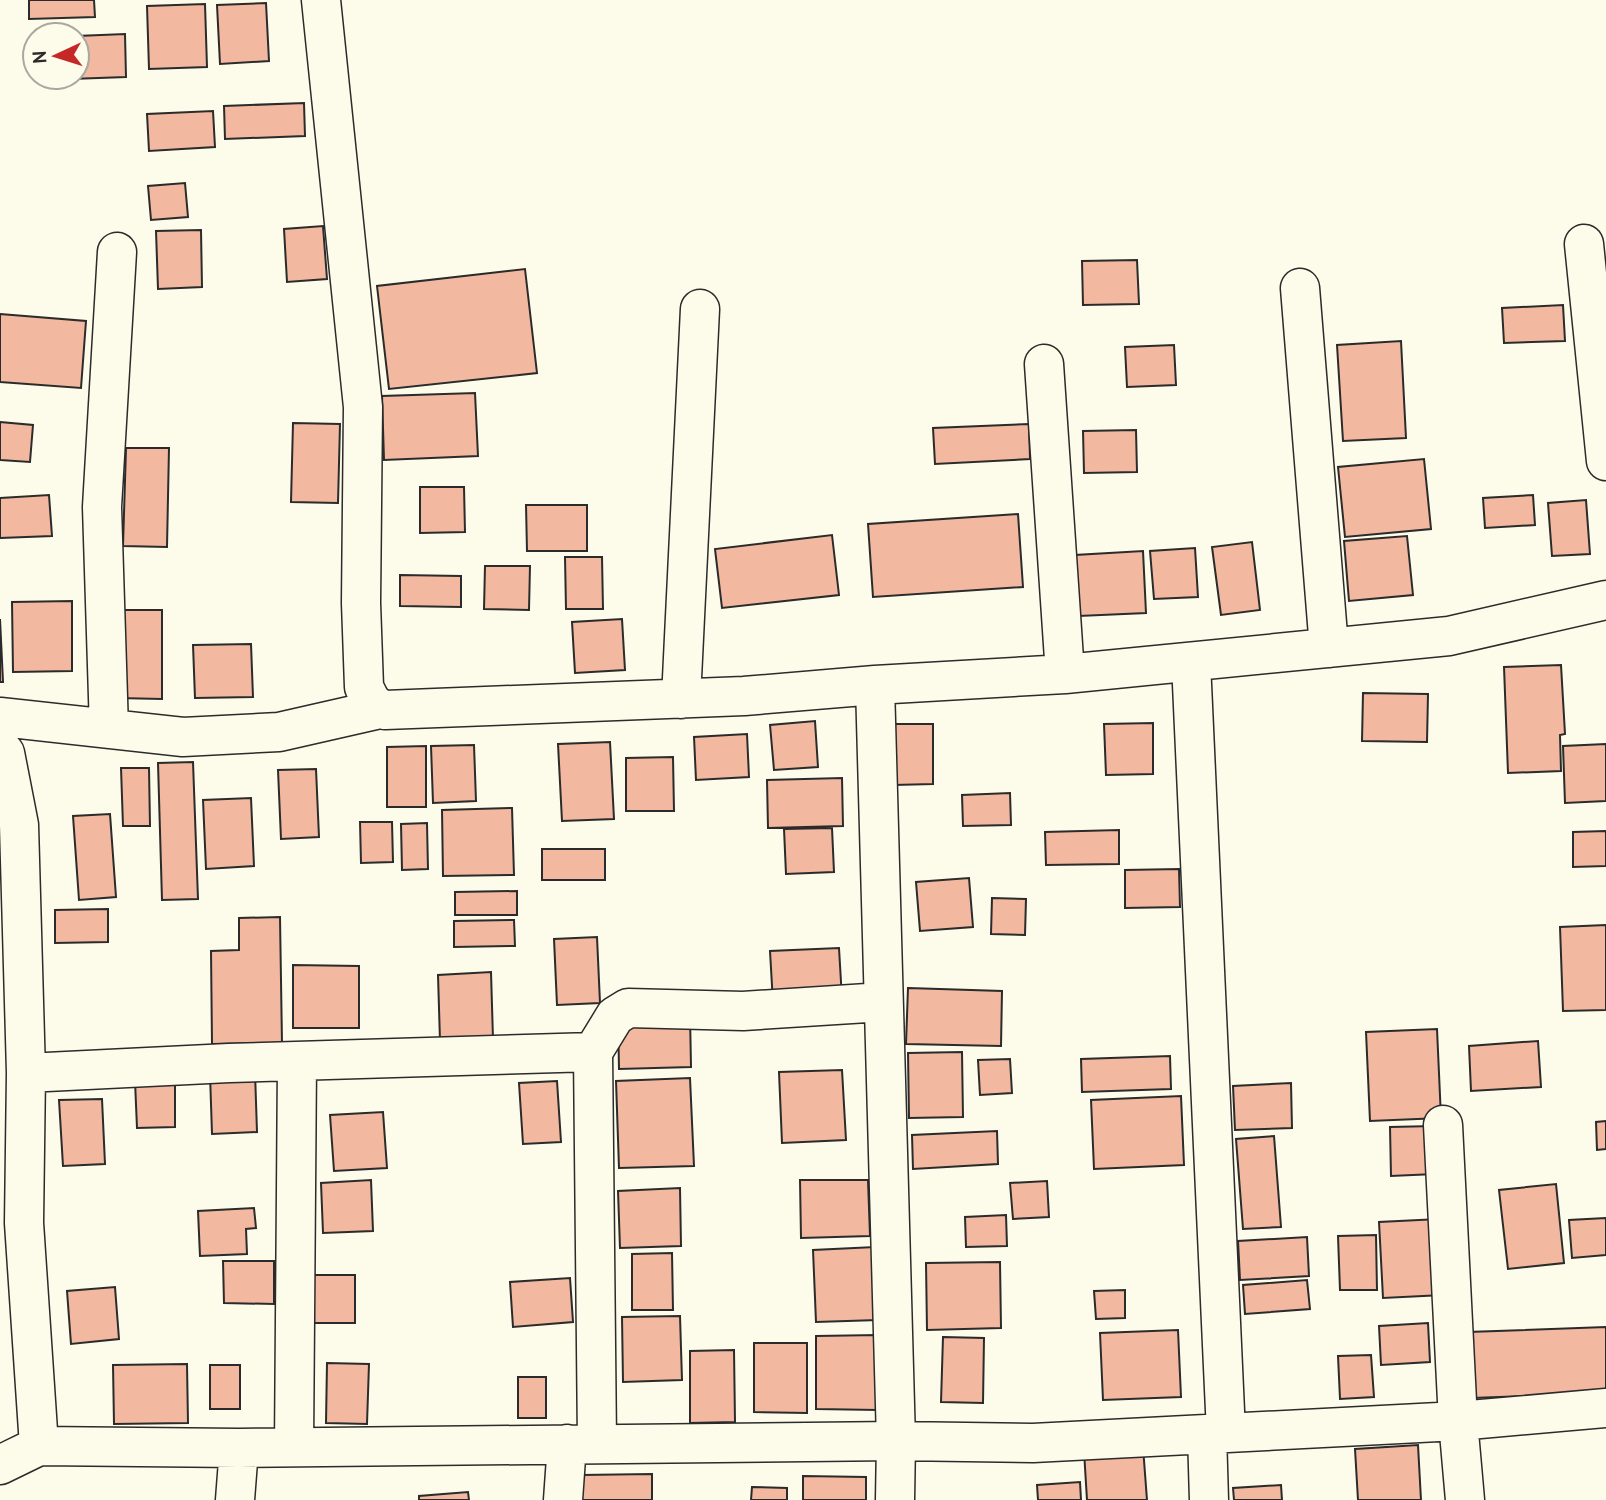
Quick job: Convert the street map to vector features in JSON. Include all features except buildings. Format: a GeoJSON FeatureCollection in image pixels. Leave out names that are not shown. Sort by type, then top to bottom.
{"type":"FeatureCollection","features":[{"type":"Feature","properties":{"kind":"street"},"geometry":{"type":"LineString","coordinates":[[321,0],[363,407],[361,603],[364,687],[369,700],[380,709]]}},
{"type":"Feature","properties":{"kind":"street"},"geometry":{"type":"LineString","coordinates":[[1584,244],[1606,461]]}},
{"type":"Feature","properties":{"kind":"street"},"geometry":{"type":"LineString","coordinates":[[110,729],[102,507],[117,252]]}},
{"type":"Feature","properties":{"kind":"street"},"geometry":{"type":"LineString","coordinates":[[1300,288],[1329,648]]}},
{"type":"Feature","properties":{"kind":"street"},"geometry":{"type":"LineString","coordinates":[[681,699],[700,309]]}},
{"type":"Feature","properties":{"kind":"street"},"geometry":{"type":"LineString","coordinates":[[1044,364],[1065,674]]}},
{"type":"Feature","properties":{"kind":"street"},"geometry":{"type":"LineString","coordinates":[[0,717],[183,737],[279,732],[380,709],[744,696],[1065,674],[1191,662],[1449,636],[1606,600]]}},
{"type":"Feature","properties":{"kind":"street"},"geometry":{"type":"LineString","coordinates":[[1191,662],[1216,1434],[1209,1500]]}},
{"type":"Feature","properties":{"kind":"street"},"geometry":{"type":"LineString","coordinates":[[875,685],[896,1441],[894,1500]]}},
{"type":"Feature","properties":{"kind":"street"},"geometry":{"type":"LineString","coordinates":[[0,747],[5,753],[19,825],[26,1073],[12,1223],[38,1446]]}},
{"type":"Feature","properties":{"kind":"street"},"geometry":{"type":"LineString","coordinates":[[563,1500],[582,1443],[593,1052],[615,1016],[628,1008],[743,1011],[883,1002]]}},
{"type":"Feature","properties":{"kind":"street"},"geometry":{"type":"LineString","coordinates":[[26,1073],[593,1052]]}},
{"type":"Feature","properties":{"kind":"street"},"geometry":{"type":"LineString","coordinates":[[293,1447],[298,1061]]}},
{"type":"Feature","properties":{"kind":"street"},"geometry":{"type":"LineString","coordinates":[[1443,1125],[1458,1421],[1465,1500]]}},
{"type":"Feature","properties":{"kind":"street"},"geometry":{"type":"LineString","coordinates":[[0,1465],[38,1446],[239,1448],[896,1441],[1033,1443],[1458,1421],[1606,1408]]}},
{"type":"Feature","properties":{"kind":"street"},"geometry":{"type":"LineString","coordinates":[[235,1500],[239,1448]]}}]}
